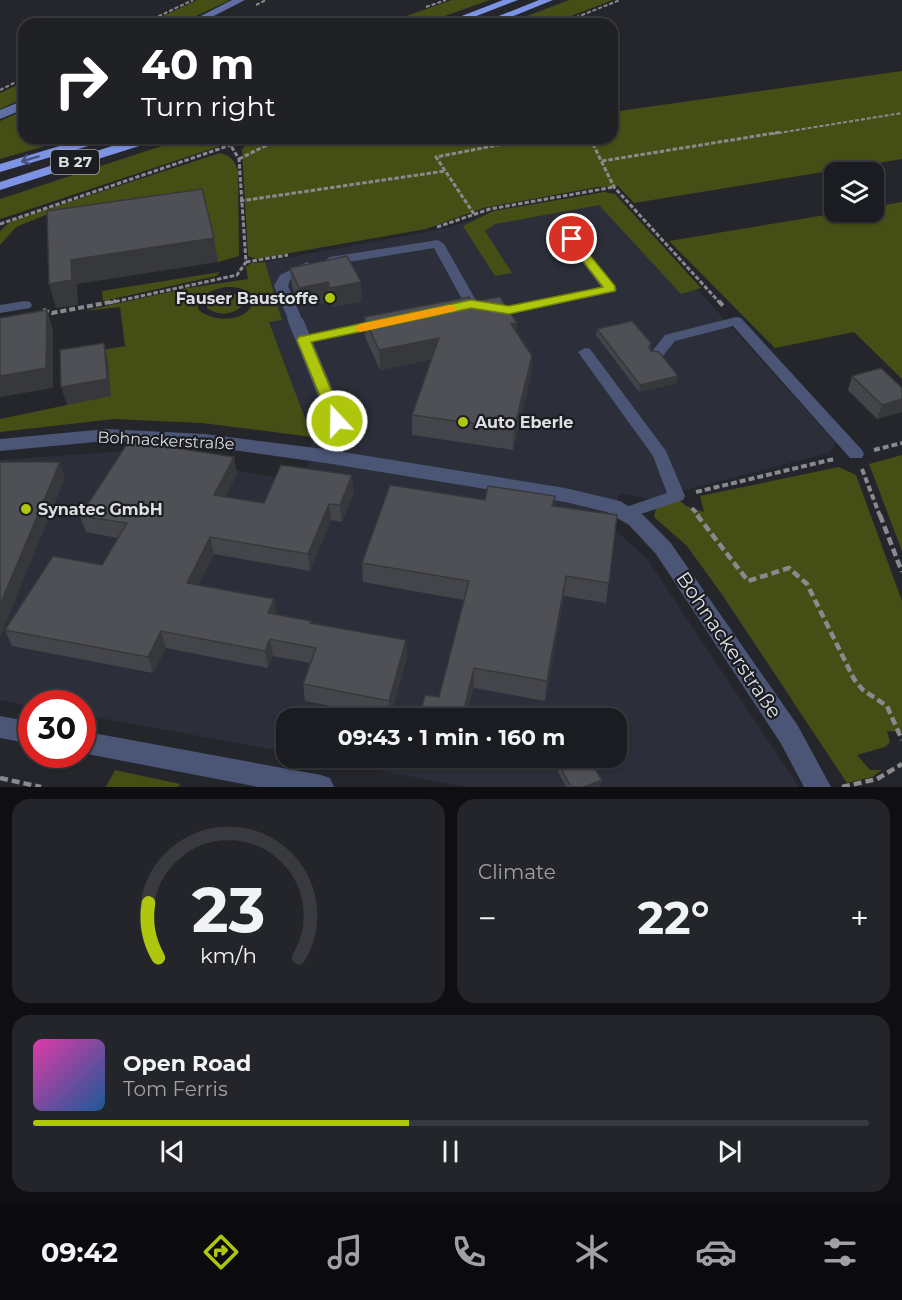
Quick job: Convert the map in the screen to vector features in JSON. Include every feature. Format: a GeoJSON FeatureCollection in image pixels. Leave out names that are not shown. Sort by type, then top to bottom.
{"type":"FeatureCollection","features":[{"type":"Feature","properties":{"kind":"highway"},"geometry":{"type":"LineString","coordinates":[[463,18],[513,0]]}},
{"type":"Feature","properties":{"kind":"highway"},"geometry":{"type":"LineString","coordinates":[[500,18],[549,0]]}},
{"type":"Feature","properties":{"kind":"highway","name":"B 27"},"geometry":{"type":"LineString","coordinates":[[0,168],[80,144]]}},
{"type":"Feature","properties":{"kind":"highway","name":"B 27"},"geometry":{"type":"LineString","coordinates":[[0,186],[131,144]]}},
{"type":"Feature","properties":{"kind":"main road"},"geometry":{"type":"LineString","coordinates":[[202,18],[240,0]]}},
{"type":"Feature","properties":{"kind":"main road"},"geometry":{"type":"LineString","coordinates":[[0,115],[18,107]]}},
{"type":"Feature","properties":{"kind":"street"},"geometry":{"type":"LineString","coordinates":[[295,319],[337,421],[332,457]]}},
{"type":"Feature","properties":{"kind":"street","name":"Bohnackerstraße"},"geometry":{"type":"LineString","coordinates":[[0,445],[68,437],[141,435],[216,441],[332,457],[565,495],[613,506],[650,532],[663,548],[789,734],[818,787]]}},
{"type":"Feature","properties":{"kind":"street"},"geometry":{"type":"LineString","coordinates":[[0,727],[18,730]]}},
{"type":"Feature","properties":{"kind":"street"},"geometry":{"type":"LineString","coordinates":[[96,745],[321,787]]}},
{"type":"Feature","properties":{"kind":"lane"},"geometry":{"type":"LineString","coordinates":[[448,309],[471,304],[509,310],[610,289],[572,239]]}},
{"type":"Feature","properties":{"kind":"lane"},"geometry":{"type":"LineString","coordinates":[[295,319],[281,286],[285,278],[296,271],[310,265],[438,244],[471,304]]}},
{"type":"Feature","properties":{"kind":"lane"},"geometry":{"type":"LineString","coordinates":[[0,309],[25,306]]}},
{"type":"Feature","properties":{"kind":"lane"},"geometry":{"type":"LineString","coordinates":[[304,340],[393,321]]}},
{"type":"Feature","properties":{"kind":"lane"},"geometry":{"type":"LineString","coordinates":[[657,354],[670,338],[736,321],[856,454]]}},
{"type":"Feature","properties":{"kind":"lane"},"geometry":{"type":"LineString","coordinates":[[585,352],[660,454],[677,496],[626,513]]}},
{"type":"Feature","properties":{"kind":"path"},"geometry":{"type":"LineString","coordinates":[[155,18],[193,0]]}},
{"type":"Feature","properties":{"kind":"path"},"geometry":{"type":"LineString","coordinates":[[426,7],[446,0]]}},
{"type":"Feature","properties":{"kind":"path"},"geometry":{"type":"LineString","coordinates":[[575,18],[620,0]]}},
{"type":"Feature","properties":{"kind":"path"},"geometry":{"type":"LineString","coordinates":[[0,90],[18,81]]}},
{"type":"Feature","properties":{"kind":"path"},"geometry":{"type":"LineString","coordinates":[[602,161],[902,112]]}},
{"type":"Feature","properties":{"kind":"path"},"geometry":{"type":"LineString","coordinates":[[0,224],[236,144]]}},
{"type":"Feature","properties":{"kind":"path"},"geometry":{"type":"LineString","coordinates":[[239,159],[269,144]]}},
{"type":"Feature","properties":{"kind":"path"},"geometry":{"type":"LineString","coordinates":[[474,214],[436,157],[503,144]]}},
{"type":"Feature","properties":{"kind":"path"},"geometry":{"type":"LineString","coordinates":[[593,144],[614,187],[717,298]]}},
{"type":"Feature","properties":{"kind":"path"},"geometry":{"type":"LineString","coordinates":[[25,306],[52,313],[237,275],[246,262],[240,201],[239,159],[231,146]]}},
{"type":"Feature","properties":{"kind":"path"},"geometry":{"type":"LineString","coordinates":[[240,201],[445,171]]}},
{"type":"Feature","properties":{"kind":"path"},"geometry":{"type":"LineString","coordinates":[[434,228],[474,214],[614,187]]}},
{"type":"Feature","properties":{"kind":"path"},"geometry":{"type":"LineString","coordinates":[[246,262],[291,254]]}},
{"type":"Feature","properties":{"kind":"path"},"geometry":{"type":"LineString","coordinates":[[677,496],[902,443]]}},
{"type":"Feature","properties":{"kind":"path"},"geometry":{"type":"LineString","coordinates":[[856,454],[902,572]]}},
{"type":"Feature","properties":{"kind":"path"},"geometry":{"type":"LineString","coordinates":[[677,496],[695,510],[748,581],[789,568],[807,584],[854,680],[863,690],[887,706],[902,740]]}},
{"type":"Feature","properties":{"kind":"path"},"geometry":{"type":"LineString","coordinates":[[841,787],[877,779],[902,764]]}},
{"type":"Feature","properties":{"kind":"path"},"geometry":{"type":"LineString","coordinates":[[0,778],[41,787]]}},
{"type":"Feature","properties":{"kind":"shaded area"},"geometry":{"type":"Polygon","coordinates":[[[613,196],[836,443],[829,453],[650,499],[620,493],[608,523],[648,560],[799,787],[467,787],[366,768],[627,768],[627,708],[276,708],[276,750],[96,717],[96,690],[18,690],[18,703],[0,700],[0,460],[124,451],[306,482],[312,437],[269,321],[282,319],[265,262],[447,228],[494,212],[613,196]]]}},
{"type":"Feature","properties":{"kind":"green space"},"geometry":{"type":"Polygon","coordinates":[[[197,0],[230,0],[192,18],[159,18],[197,0]]]}},
{"type":"Feature","properties":{"kind":"green space"},"geometry":{"type":"Polygon","coordinates":[[[452,0],[490,0],[439,18],[400,18],[452,0]]]}},
{"type":"Feature","properties":{"kind":"green space"},"geometry":{"type":"Polygon","coordinates":[[[569,0],[613,0],[566,18],[522,18],[569,0]]]}},
{"type":"Feature","properties":{"kind":"green space"},"geometry":{"type":"Polygon","coordinates":[[[902,71],[902,159],[884,162],[824,162],[824,172],[634,203],[618,186],[598,187],[483,208],[426,229],[256,259],[248,256],[242,150],[246,144],[618,144],[618,111],[902,71]]]}},
{"type":"Feature","properties":{"kind":"green space"},"geometry":{"type":"Polygon","coordinates":[[[18,85],[18,101],[0,109],[0,93],[18,85]]]}},
{"type":"Feature","properties":{"kind":"green space"},"geometry":{"type":"Polygon","coordinates":[[[18,113],[18,144],[52,144],[0,159],[0,121],[18,113]]]}},
{"type":"Feature","properties":{"kind":"green space"},"geometry":{"type":"Polygon","coordinates":[[[168,144],[226,144],[0,219],[0,199],[168,144]]]}},
{"type":"Feature","properties":{"kind":"green space"},"geometry":{"type":"Polygon","coordinates":[[[220,153],[232,159],[238,171],[239,256],[218,262],[206,212],[53,212],[16,227],[0,245],[0,231],[11,221],[220,153]]]}},
{"type":"Feature","properties":{"kind":"green space"},"geometry":{"type":"Polygon","coordinates":[[[604,192],[615,194],[701,288],[681,294],[599,205],[495,224],[485,231],[512,273],[495,276],[463,226],[493,211],[604,192]]]}},
{"type":"Feature","properties":{"kind":"green space"},"geometry":{"type":"Polygon","coordinates":[[[902,202],[902,379],[854,332],[775,348],[669,241],[824,215],[824,222],[884,222],[884,205],[902,202]]]}},
{"type":"Feature","properties":{"kind":"green space"},"geometry":{"type":"Polygon","coordinates":[[[265,262],[282,320],[269,322],[312,437],[202,423],[114,419],[0,432],[0,419],[67,405],[74,355],[125,346],[120,307],[83,311],[188,288],[248,279],[246,267],[251,263],[265,262]],[[226,287],[211,291],[204,296],[198,309],[204,314],[222,319],[240,316],[247,312],[252,305],[253,296],[244,290],[226,287]]]}},
{"type":"Feature","properties":{"kind":"green space"},"geometry":{"type":"Polygon","coordinates":[[[220,272],[216,276],[103,301],[102,291],[220,272]]]}},
{"type":"Feature","properties":{"kind":"green space"},"geometry":{"type":"Polygon","coordinates":[[[229,292],[243,298],[244,304],[236,311],[221,314],[207,308],[207,303],[219,294],[229,292]]]}},
{"type":"Feature","properties":{"kind":"green space"},"geometry":{"type":"Polygon","coordinates":[[[902,455],[902,551],[869,464],[902,455]]]}},
{"type":"Feature","properties":{"kind":"green space"},"geometry":{"type":"Polygon","coordinates":[[[839,467],[856,475],[902,601],[902,732],[887,731],[890,742],[885,747],[857,755],[870,770],[882,770],[872,777],[847,783],[723,596],[687,546],[654,517],[656,508],[679,500],[686,506],[704,512],[700,496],[839,467]]]}},
{"type":"Feature","properties":{"kind":"green space"},"geometry":{"type":"Polygon","coordinates":[[[115,770],[180,784],[178,787],[106,787],[115,770]]]}},
{"type":"Feature","properties":{"kind":"building"},"geometry":{"type":"Polygon","coordinates":[[[202,189],[214,238],[71,260],[72,280],[49,284],[47,211],[202,189]]]}},
{"type":"Feature","properties":{"kind":"building"},"geometry":{"type":"Polygon","coordinates":[[[347,256],[361,282],[330,288],[328,282],[299,288],[290,268],[347,256]]]}},
{"type":"Feature","properties":{"kind":"building"},"geometry":{"type":"Polygon","coordinates":[[[469,297],[472,302],[500,297],[517,323],[511,324],[532,356],[514,429],[412,415],[439,338],[379,350],[364,317],[469,297]]]}},
{"type":"Feature","properties":{"kind":"building"},"geometry":{"type":"Polygon","coordinates":[[[47,310],[46,368],[0,376],[0,318],[47,310]]]}},
{"type":"Feature","properties":{"kind":"building"},"geometry":{"type":"Polygon","coordinates":[[[632,321],[651,343],[649,347],[651,351],[659,352],[678,376],[640,385],[597,329],[632,321]]]}},
{"type":"Feature","properties":{"kind":"building"},"geometry":{"type":"Polygon","coordinates":[[[104,343],[107,379],[61,387],[60,350],[104,343]]]}},
{"type":"Feature","properties":{"kind":"building"},"geometry":{"type":"Polygon","coordinates":[[[881,368],[902,388],[902,399],[882,405],[852,376],[881,368]]]}},
{"type":"Feature","properties":{"kind":"building"},"geometry":{"type":"Polygon","coordinates":[[[129,441],[234,457],[214,495],[264,503],[281,465],[352,475],[340,505],[329,504],[308,554],[210,537],[187,583],[274,599],[268,613],[406,640],[389,701],[303,684],[316,648],[270,639],[265,651],[161,631],[148,657],[5,630],[53,556],[102,565],[127,523],[80,516],[129,441]]]}},
{"type":"Feature","properties":{"kind":"building"},"geometry":{"type":"Polygon","coordinates":[[[0,462],[60,462],[0,605],[0,462]]]}},
{"type":"Feature","properties":{"kind":"building"},"geometry":{"type":"Polygon","coordinates":[[[390,485],[485,500],[488,486],[555,496],[552,506],[617,515],[609,583],[566,576],[547,681],[474,668],[464,708],[422,708],[425,695],[439,697],[469,581],[362,563],[390,485]]]}},
{"type":"Feature","properties":{"kind":"building"},"geometry":{"type":"Polygon","coordinates":[[[561,768],[594,768],[602,780],[584,787],[571,787],[561,768]]]}},
{"type":"Feature","properties":{"kind":"slow traffic"},"geometry":{"type":"LineString","coordinates":[[360,328],[450,308]]}},
{"type":"Feature","properties":{"kind":"place","name":"Fauser Baustoffe"},"geometry":{"type":"Point","coordinates":[330,298]}},
{"type":"Feature","properties":{"kind":"place","name":"Auto Eberle"},"geometry":{"type":"Point","coordinates":[463,422]}},
{"type":"Feature","properties":{"kind":"place","name":"Synatec GmbH"},"geometry":{"type":"Point","coordinates":[26,509]}},
{"type":"Feature","properties":{"kind":"route"},"geometry":{"type":"LineString","coordinates":[[337,421],[304,340],[471,304],[509,310],[610,289],[572,239]]}}]}
